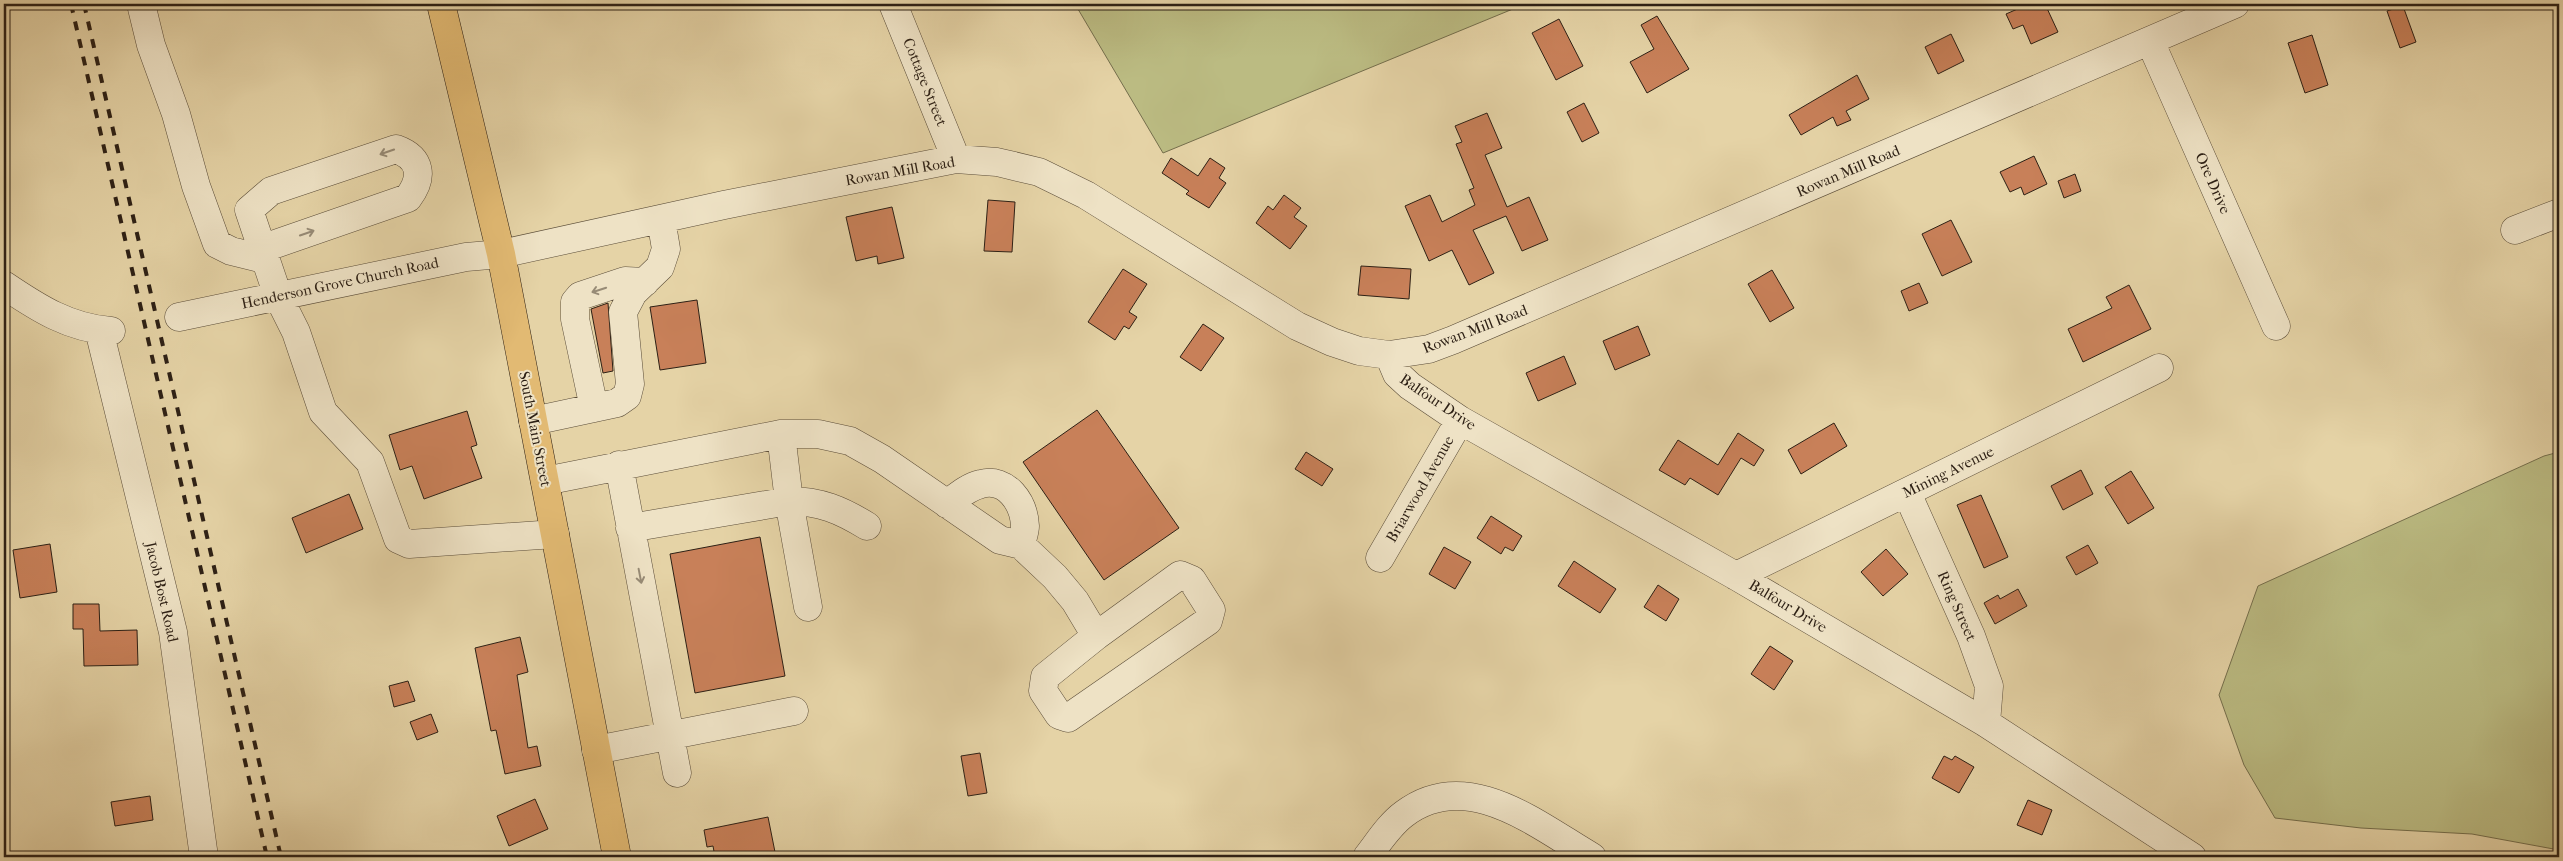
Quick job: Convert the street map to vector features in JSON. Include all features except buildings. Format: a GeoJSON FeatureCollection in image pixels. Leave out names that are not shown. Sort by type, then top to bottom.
{"type":"FeatureCollection","features":[{"type":"Feature","properties":{"kind":"main road","name":"South Main Street"},"geometry":{"type":"LineString","coordinates":[[441,4],[501,254],[617,857]]}},
{"type":"Feature","properties":{"kind":"street"},"geometry":{"type":"LineString","coordinates":[[141,4],[151,45],[176,114],[196,186],[217,244],[231,251],[263,254],[408,198],[416,188],[417,168],[408,153],[396,149],[271,191],[249,210],[263,254],[278,296],[296,332],[322,412],[370,462],[398,539],[410,544],[555,534]]}},
{"type":"Feature","properties":{"kind":"street","name":"Cottage Street"},"geometry":{"type":"LineString","coordinates":[[893,4],[956,159]]}},
{"type":"Feature","properties":{"kind":"street","name":"Rowan Mill Road"},"geometry":{"type":"LineString","coordinates":[[501,254],[661,219],[956,159],[997,162],[1039,172],[1086,195],[1297,326],[1359,351],[1389,355],[1429,350],[2235,4]]}},
{"type":"Feature","properties":{"kind":"street","name":"Ore Drive"},"geometry":{"type":"LineString","coordinates":[[2150,41],[2276,326]]}},
{"type":"Feature","properties":{"kind":"street"},"geometry":{"type":"LineString","coordinates":[[2515,230],[2559,213]]}},
{"type":"Feature","properties":{"kind":"street"},"geometry":{"type":"LineString","coordinates":[[594,408],[575,319],[575,302],[580,296],[635,282],[660,267],[666,249],[661,219]]}},
{"type":"Feature","properties":{"kind":"street","name":"Henderson Grove Church Road"},"geometry":{"type":"LineString","coordinates":[[179,318],[466,257],[501,254]]}},
{"type":"Feature","properties":{"kind":"street"},"geometry":{"type":"LineString","coordinates":[[533,421],[617,403],[627,396],[630,384],[623,312],[633,293],[635,282]]}},
{"type":"Feature","properties":{"kind":"street","name":"Jacob Bost Road"},"geometry":{"type":"LineString","coordinates":[[4,285],[60,320],[105,331],[173,632],[204,857]]}},
{"type":"Feature","properties":{"kind":"street","name":"Balfour Drive"},"geometry":{"type":"LineString","coordinates":[[1389,355],[1397,374],[1410,386],[1460,420],[1736,576],[1986,723],[2192,857]]}},
{"type":"Feature","properties":{"kind":"street","name":"Mining Avenue"},"geometry":{"type":"LineString","coordinates":[[1736,576],[2159,368]]}},
{"type":"Feature","properties":{"kind":"street","name":"Briarwood Avenue"},"geometry":{"type":"LineString","coordinates":[[1380,558],[1460,420]]}},
{"type":"Feature","properties":{"kind":"street"},"geometry":{"type":"LineString","coordinates":[[545,480],[781,434],[818,434],[850,441],[882,458],[1000,540],[1021,545],[1055,577],[1074,601],[1096,636]]}},
{"type":"Feature","properties":{"kind":"street"},"geometry":{"type":"LineString","coordinates":[[781,434],[789,501],[808,607]]}},
{"type":"Feature","properties":{"kind":"street"},"geometry":{"type":"LineString","coordinates":[[619,465],[677,773]]}},
{"type":"Feature","properties":{"kind":"street"},"geometry":{"type":"LineString","coordinates":[[947,504],[964,491],[982,484],[998,484],[1012,492],[1022,507],[1025,528],[1021,545]]}},
{"type":"Feature","properties":{"kind":"street","name":"Ring Street"},"geometry":{"type":"LineString","coordinates":[[1907,493],[1971,636],[1989,686],[1986,723]]}},
{"type":"Feature","properties":{"kind":"street"},"geometry":{"type":"LineString","coordinates":[[630,528],[789,501],[811,501],[832,506],[867,526]]}},
{"type":"Feature","properties":{"kind":"street"},"geometry":{"type":"LineString","coordinates":[[1180,575],[1192,580],[1211,610],[1208,621],[1068,718],[1059,715],[1044,691],[1045,678],[1096,636],[1180,575]]}},
{"type":"Feature","properties":{"kind":"street"},"geometry":{"type":"LineString","coordinates":[[596,750],[794,711]]}},
{"type":"Feature","properties":{"kind":"street"},"geometry":{"type":"LineString","coordinates":[[1367,857],[1404,814],[1436,797],[1472,795],[1506,808],[1592,857]]}},
{"type":"Feature","properties":{"kind":"green space"},"geometry":{"type":"Polygon","coordinates":[[[1075,4],[1525,4],[1163,153],[1075,4]]]}},
{"type":"Feature","properties":{"kind":"green space"},"geometry":{"type":"Polygon","coordinates":[[[2559,452],[2559,850],[2472,834],[2361,828],[2275,818],[2244,765],[2219,695],[2258,586],[2544,456],[2559,452]]]}},
{"type":"Feature","properties":{"kind":"railway"},"geometry":{"type":"LineString","coordinates":[[71,4],[267,857]]}},
{"type":"Feature","properties":{"kind":"railway"},"geometry":{"type":"LineString","coordinates":[[84,4],[281,857]]}}]}
